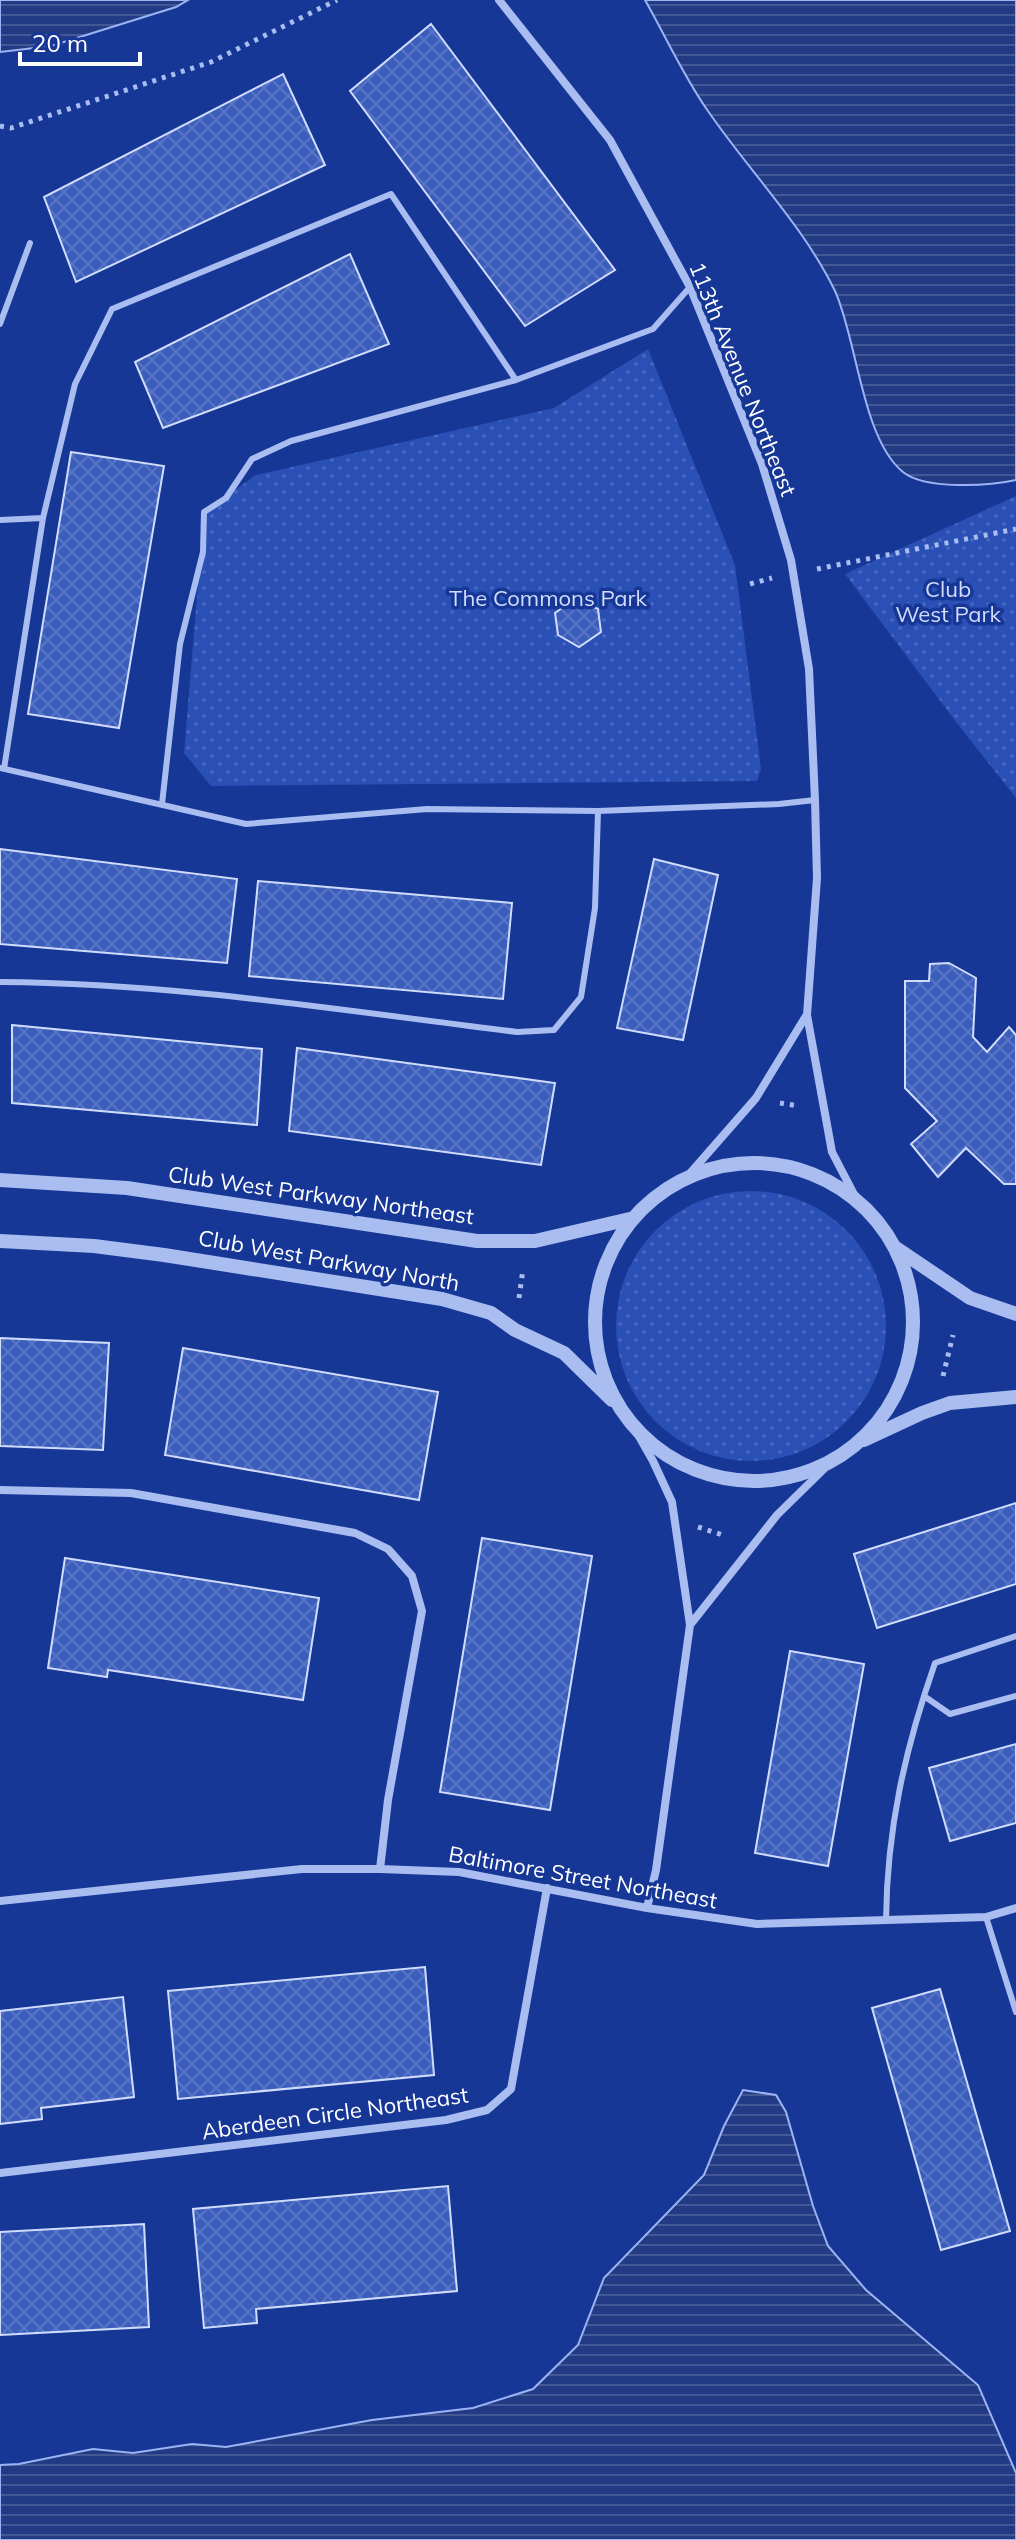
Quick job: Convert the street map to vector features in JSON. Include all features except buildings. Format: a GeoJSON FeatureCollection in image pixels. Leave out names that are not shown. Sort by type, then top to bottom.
{"type":"FeatureCollection","features":[{"type":"Feature","properties":{"kind":"street","name":"113th Avenue Northeast"},"geometry":{"type":"LineString","coordinates":[[499,0],[610,140],[690,287],[762,464],[791,560],[809,669],[815,800],[817,878],[807,1015],[832,1152],[857,1200]]}},
{"type":"Feature","properties":{"kind":"street","name":"113th Avenue Northeast"},"geometry":{"type":"LineString","coordinates":[[686,1178],[756,1098],[807,1015]]}},
{"type":"Feature","properties":{"kind":"street"},"geometry":{"type":"LineString","coordinates":[[647,1908],[656,1870],[690,1625],[672,1502],[653,1461],[619,1407],[602,1370],[595,1330],[599,1290],[611,1252],[634,1218],[658,1195],[686,1178],[730,1164],[775,1164],[819,1176],[857,1200],[879,1222],[896,1248],[910,1287],[913,1329],[906,1371],[888,1409],[860,1441]]}},
{"type":"Feature","properties":{"kind":"street","name":"Club West Parkway Northeast"},"geometry":{"type":"LineString","coordinates":[[0,1180],[127,1188],[477,1241],[535,1241],[634,1218]]}},
{"type":"Feature","properties":{"kind":"street","name":"Club West Parkway North"},"geometry":{"type":"LineString","coordinates":[[0,1241],[94,1246],[164,1255],[442,1299],[491,1313],[515,1330],[564,1353],[619,1407]]}},
{"type":"Feature","properties":{"kind":"street"},"geometry":{"type":"LineString","coordinates":[[896,1248],[970,1298],[1016,1314]]}},
{"type":"Feature","properties":{"kind":"street"},"geometry":{"type":"LineString","coordinates":[[690,1625],[777,1515],[832,1461],[860,1441],[950,1403],[1016,1397]]}},
{"type":"Feature","properties":{"kind":"street"},"geometry":{"type":"LineString","coordinates":[[632,1424],[674,1460],[726,1479],[781,1480],[832,1461]]}},
{"type":"Feature","properties":{"kind":"street"},"geometry":{"type":"LineString","coordinates":[[0,1490],[131,1493],[355,1533],[388,1549],[412,1576],[422,1611],[388,1800],[380,1869]]}},
{"type":"Feature","properties":{"kind":"street","name":"Baltimore Street Northeast"},"geometry":{"type":"LineString","coordinates":[[0,1901],[302,1869],[380,1869],[459,1872],[647,1908],[757,1924],[986,1917],[1016,1908]]}},
{"type":"Feature","properties":{"kind":"street","name":"Aberdeen Circle Northeast"},"geometry":{"type":"LineString","coordinates":[[0,2173],[446,2120],[487,2110],[511,2089],[547,1888]]}},
{"type":"Feature","properties":{"kind":"lane"},"geometry":{"type":"LineString","coordinates":[[516,380],[391,194],[112,309],[75,384],[43,518],[2,768],[246,824],[427,809],[598,811],[815,800]]}},
{"type":"Feature","properties":{"kind":"lane"},"geometry":{"type":"LineString","coordinates":[[0,324],[30,243]]}},
{"type":"Feature","properties":{"kind":"lane"},"geometry":{"type":"LineString","coordinates":[[162,804],[180,644],[203,552],[204,512],[226,498],[252,459],[291,441],[516,380],[653,329],[690,287]]}},
{"type":"Feature","properties":{"kind":"lane"},"geometry":{"type":"LineString","coordinates":[[0,520],[43,518]]}},
{"type":"Feature","properties":{"kind":"lane"},"geometry":{"type":"LineString","coordinates":[[0,982],[215,994],[517,1032],[554,1030],[581,997],[595,908],[598,811]]}},
{"type":"Feature","properties":{"kind":"lane"},"geometry":{"type":"LineString","coordinates":[[886,1920],[890,1840],[898,1790],[935,1663],[1016,1636]]}},
{"type":"Feature","properties":{"kind":"lane"},"geometry":{"type":"LineString","coordinates":[[924,1696],[950,1714],[1016,1696]]}},
{"type":"Feature","properties":{"kind":"lane"},"geometry":{"type":"LineString","coordinates":[[986,1917],[1016,2012]]}},
{"type":"Feature","properties":{"kind":"path"},"geometry":{"type":"LineString","coordinates":[[0,126],[11,128],[211,62],[337,0]]}},
{"type":"Feature","properties":{"kind":"path"},"geometry":{"type":"LineString","coordinates":[[824,568],[1016,529]]}},
{"type":"Feature","properties":{"kind":"path"},"geometry":{"type":"LineString","coordinates":[[518,1305],[523,1262]]}},
{"type":"Feature","properties":{"kind":"path"},"geometry":{"type":"LineString","coordinates":[[942,1381],[953,1335]]}},
{"type":"Feature","properties":{"kind":"path"},"geometry":{"type":"LineString","coordinates":[[693,1525],[723,1535]]}},
{"type":"Feature","properties":{"kind":"green space","name":"The Commons Park"},"geometry":{"type":"Polygon","coordinates":[[[648,349],[735,565],[761,769],[757,781],[211,786],[184,753],[204,512],[256,475],[554,408],[648,349]]]}},
{"type":"Feature","properties":{"kind":"green space","name":"Club West Park"},"geometry":{"type":"Polygon","coordinates":[[[1016,496],[1016,798],[845,574],[1016,496]]]}},
{"type":"Feature","properties":{"kind":"green space"},"geometry":{"type":"Polygon","coordinates":[[[751,1191],[790,1197],[815,1207],[846,1231],[870,1262],[880,1287],[886,1326],[880,1365],[870,1390],[846,1421],[815,1445],[790,1455],[751,1461],[712,1455],[687,1445],[656,1421],[632,1390],[622,1365],[616,1326],[622,1287],[632,1262],[656,1231],[687,1207],[712,1197],[751,1191]]]}},
{"type":"Feature","properties":{"kind":"shaded area"},"geometry":{"type":"Polygon","coordinates":[[[0,0],[188,0],[176,7],[51,46],[0,52],[0,0]]]}},
{"type":"Feature","properties":{"kind":"shaded area"},"geometry":{"type":"Polygon","coordinates":[[[645,0],[1016,0],[1016,480],[974,485],[926,482],[903,472],[889,457],[869,413],[835,291],[792,221],[699,98],[645,0]]]}},
{"type":"Feature","properties":{"kind":"shaded area"},"geometry":{"type":"Polygon","coordinates":[[[743,2090],[776,2095],[786,2112],[828,2246],[866,2290],[978,2385],[1016,2473],[1016,2540],[0,2540],[0,2465],[93,2449],[133,2453],[192,2444],[226,2447],[372,2420],[473,2408],[533,2389],[578,2345],[604,2278],[704,2175],[743,2090]]]}}]}
